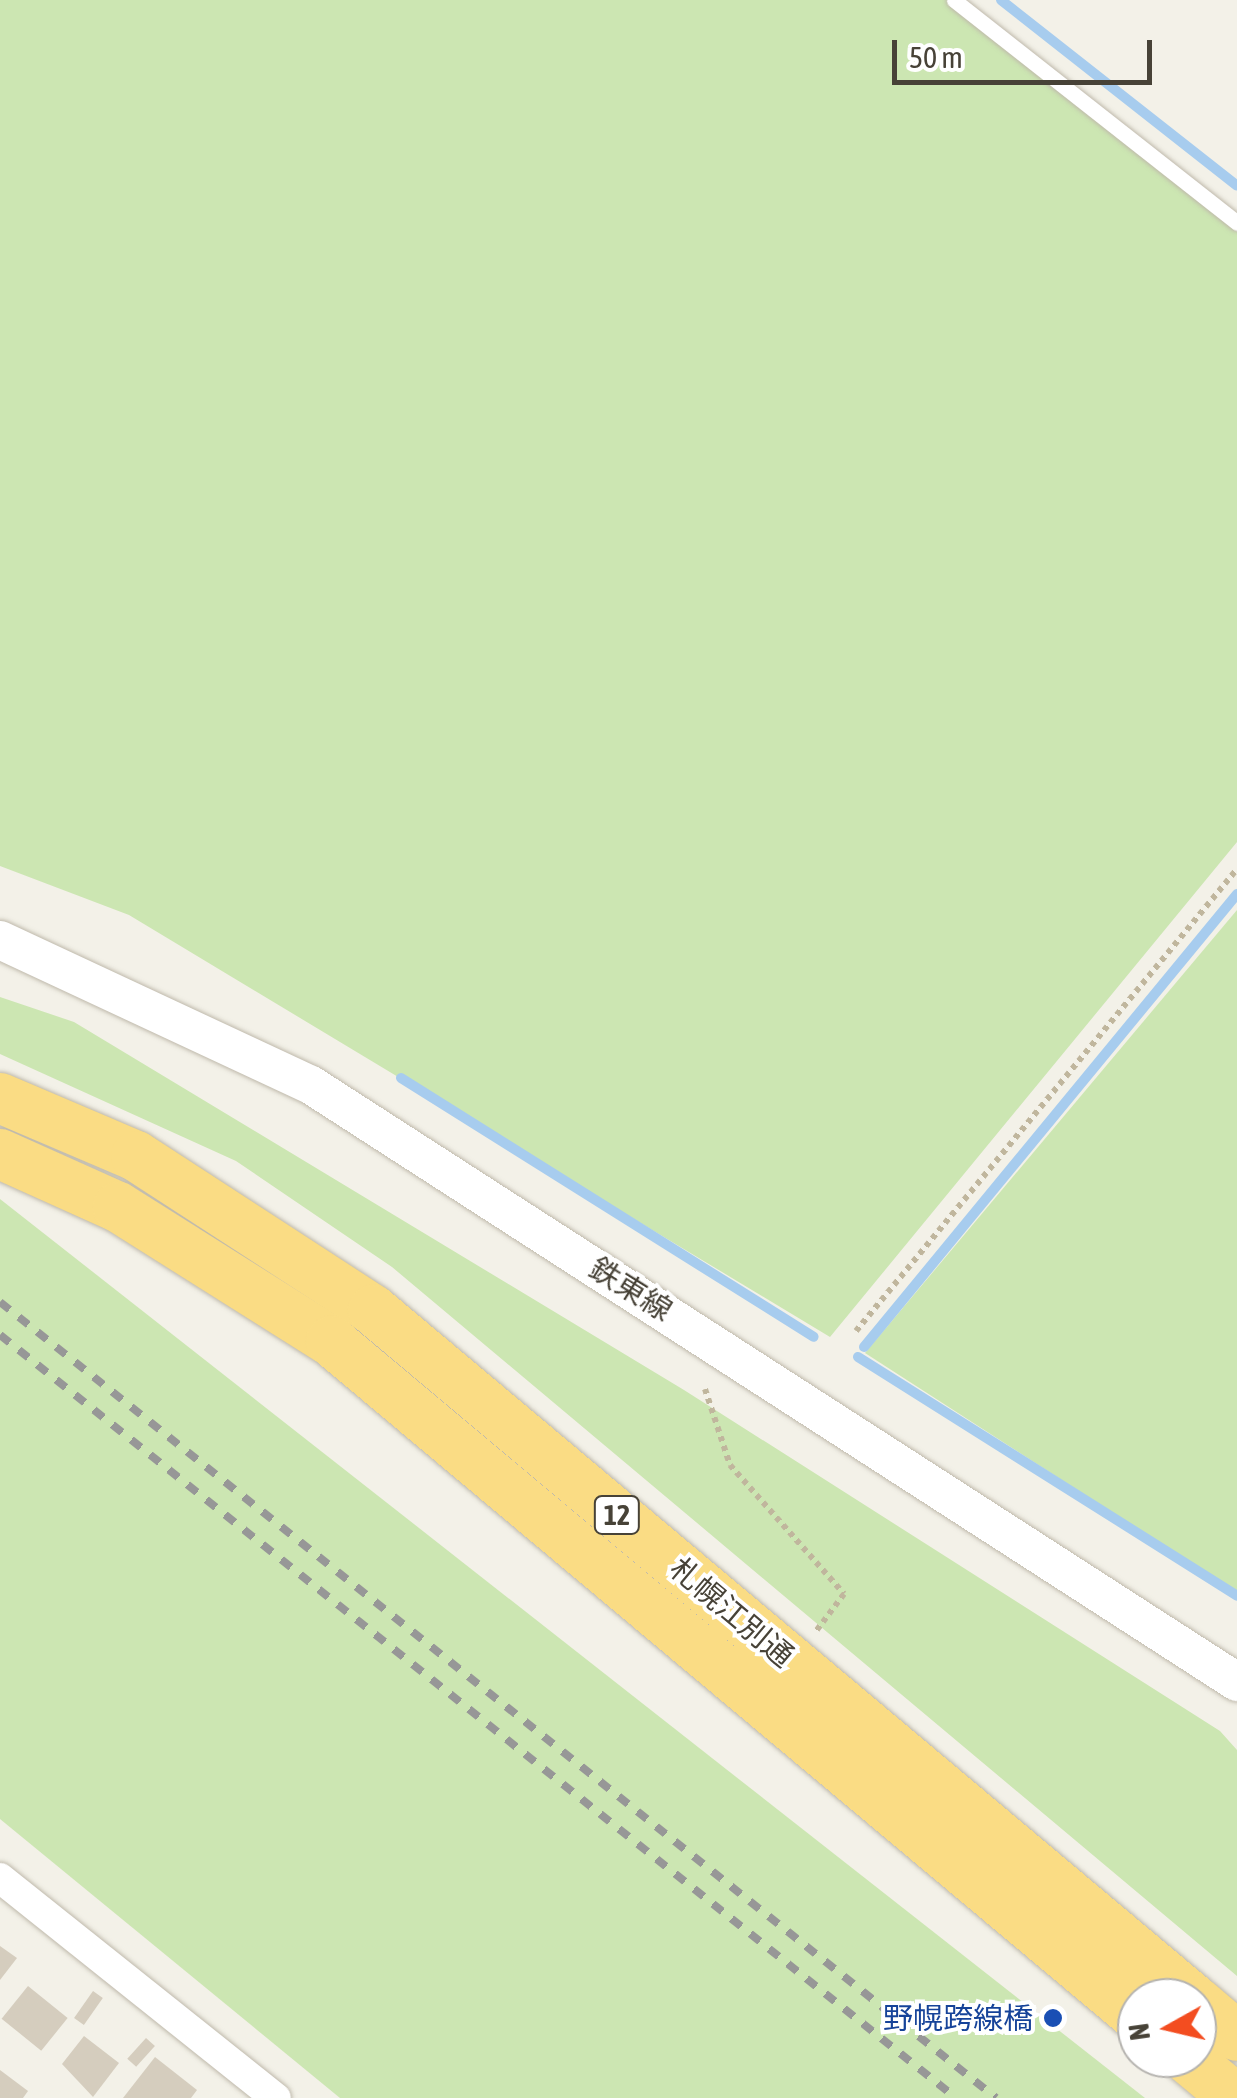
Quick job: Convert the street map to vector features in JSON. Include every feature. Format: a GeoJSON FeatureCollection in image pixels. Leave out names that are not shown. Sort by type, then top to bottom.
{"type":"FeatureCollection","features":[{"type":"Feature","properties":{"kind":"highway","name":"札幌江別通"},"geometry":{"type":"LineString","coordinates":[[0,1098],[136,1156],[373,1310],[1168,1978]]}},
{"type":"Feature","properties":{"kind":"highway","name":"札幌江別通"},"geometry":{"type":"LineString","coordinates":[[0,1154],[118,1207],[332,1341],[1117,1999]]}},
{"type":"Feature","properties":{"kind":"highway","name":"札幌江別通"},"geometry":{"type":"LineString","coordinates":[[1217,2019],[1237,2036]]}},
{"type":"Feature","properties":{"kind":"highway"},"geometry":{"type":"LineString","coordinates":[[1211,2078],[1235,2098]]}},
{"type":"Feature","properties":{"kind":"street","name":"鉄東線"},"geometry":{"type":"LineString","coordinates":[[0,940],[311,1085],[1237,1682]]}},
{"type":"Feature","properties":{"kind":"street"},"geometry":{"type":"LineString","coordinates":[[0,1878],[262,2094]]}},
{"type":"Feature","properties":{"kind":"lane"},"geometry":{"type":"LineString","coordinates":[[954,0],[1237,223]]}},
{"type":"Feature","properties":{"kind":"path"},"geometry":{"type":"LineString","coordinates":[[856,1331],[1237,870]]}},
{"type":"Feature","properties":{"kind":"path"},"geometry":{"type":"LineString","coordinates":[[705,1389],[730,1465],[844,1594],[810,1640]]}},
{"type":"Feature","properties":{"kind":"green space"},"geometry":{"type":"Polygon","coordinates":[[[0,0],[953,0],[1237,232],[1237,842],[830,1337],[129,915],[0,866],[0,0]]]}},
{"type":"Feature","properties":{"kind":"green space"},"geometry":{"type":"Polygon","coordinates":[[[1237,910],[1237,1593],[865,1353],[1237,910]]]}},
{"type":"Feature","properties":{"kind":"green space"},"geometry":{"type":"Polygon","coordinates":[[[0,997],[74,1022],[684,1390],[1220,1731],[1237,1750],[1237,1976],[392,1267],[236,1161],[0,1054],[0,997]]]}},
{"type":"Feature","properties":{"kind":"green space"},"geometry":{"type":"Polygon","coordinates":[[[0,1199],[1145,2098],[340,2098],[0,1819],[0,1199]]]}},
{"type":"Feature","properties":{"kind":"building"},"geometry":{"type":"Polygon","coordinates":[[[0,1946],[17,1958],[0,1980],[0,1946]]]}},
{"type":"Feature","properties":{"kind":"building"},"geometry":{"type":"Polygon","coordinates":[[[28,1986],[68,2018],[41,2051],[2,2019],[28,1986]]]}},
{"type":"Feature","properties":{"kind":"building"},"geometry":{"type":"Polygon","coordinates":[[[93,1991],[103,1998],[84,2025],[74,2018],[93,1991]]]}},
{"type":"Feature","properties":{"kind":"building"},"geometry":{"type":"Polygon","coordinates":[[[84,2036],[119,2063],[93,2097],[62,2064],[84,2036]]]}},
{"type":"Feature","properties":{"kind":"building"},"geometry":{"type":"Polygon","coordinates":[[[146,2038],[155,2046],[136,2067],[127,2059],[146,2038]]]}},
{"type":"Feature","properties":{"kind":"building"},"geometry":{"type":"Polygon","coordinates":[[[155,2057],[197,2090],[191,2098],[123,2098],[155,2057]]]}},
{"type":"Feature","properties":{"kind":"building"},"geometry":{"type":"Polygon","coordinates":[[[0,2070],[28,2091],[23,2098],[0,2098],[0,2070]]]}},
{"type":"Feature","properties":{"kind":"waterway"},"geometry":{"type":"LineString","coordinates":[[1001,0],[1237,186]]}},
{"type":"Feature","properties":{"kind":"waterway"},"geometry":{"type":"LineString","coordinates":[[864,1347],[1237,894]]}},
{"type":"Feature","properties":{"kind":"waterway"},"geometry":{"type":"LineString","coordinates":[[401,1078],[814,1337]]}},
{"type":"Feature","properties":{"kind":"waterway"},"geometry":{"type":"LineString","coordinates":[[858,1357],[1237,1596]]}},
{"type":"Feature","properties":{"kind":"railway"},"geometry":{"type":"LineString","coordinates":[[0,1302],[996,2098]]}},
{"type":"Feature","properties":{"kind":"railway"},"geometry":{"type":"LineString","coordinates":[[0,1335],[956,2098]]}},
{"type":"Feature","properties":{"kind":"place","name":"野幌跨線橋"},"geometry":{"type":"Point","coordinates":[1053,2018]}}]}
